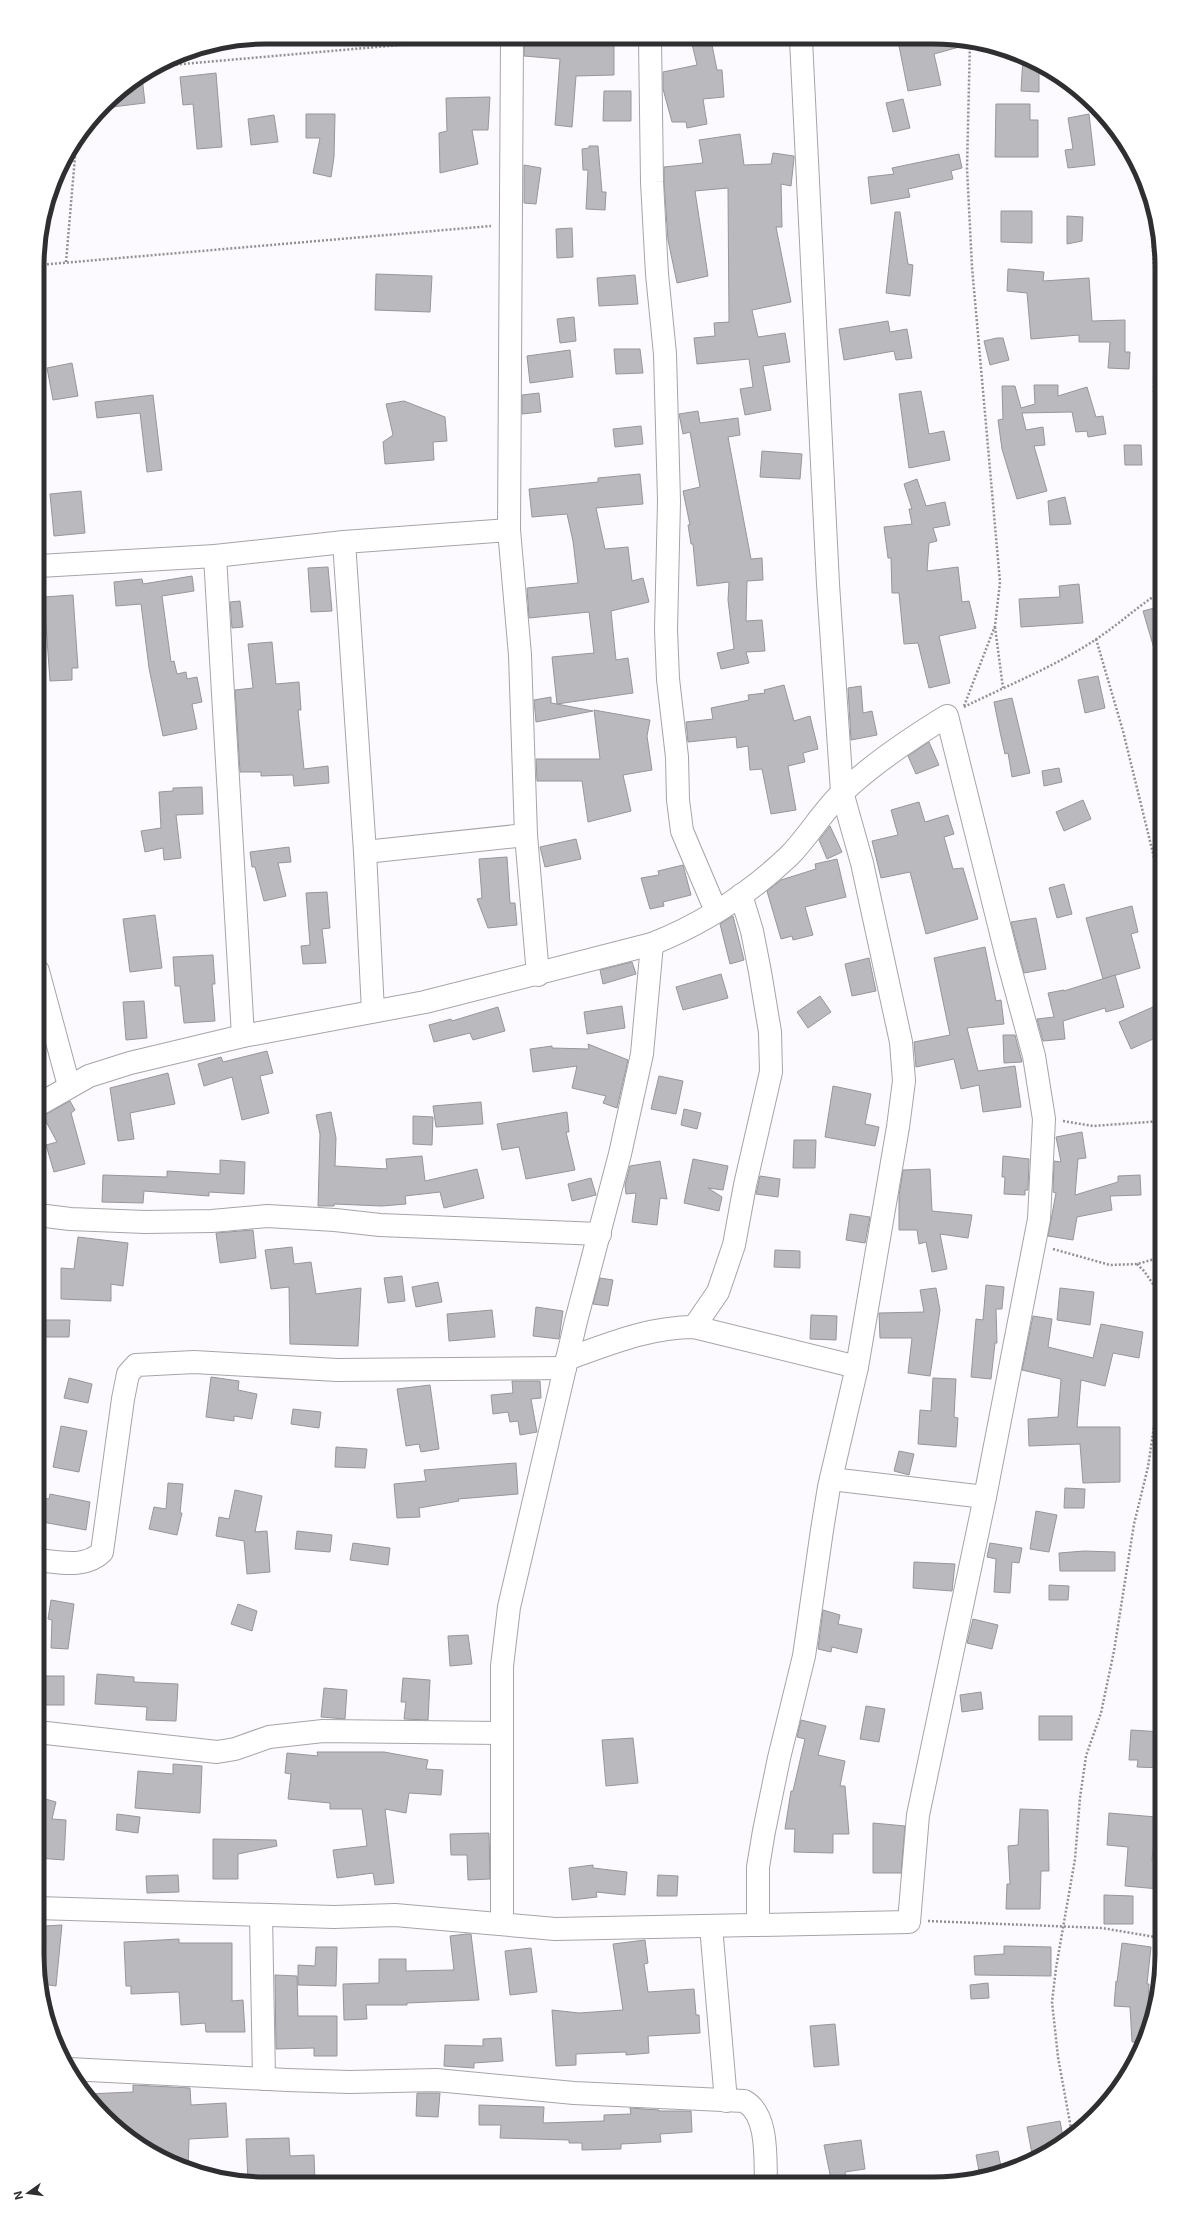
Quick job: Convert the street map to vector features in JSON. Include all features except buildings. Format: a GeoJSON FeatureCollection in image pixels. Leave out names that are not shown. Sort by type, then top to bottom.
{"type":"FeatureCollection","features":[{"type":"Feature","properties":{"kind":"street"},"geometry":{"type":"LineString","coordinates":[[512,44],[509,530],[520,655],[526,834],[538,975]]}},
{"type":"Feature","properties":{"kind":"street"},"geometry":{"type":"LineString","coordinates":[[650,44],[652,182],[657,274],[665,354],[669,501],[668,679],[677,757],[678,800],[682,831],[716,911]]}},
{"type":"Feature","properties":{"kind":"street"},"geometry":{"type":"LineString","coordinates":[[758,1925],[758,1868],[779,1758],[804,1656],[831,1478],[857,1367],[898,1126],[904,1081],[901,1042],[862,863],[842,792],[828,584],[801,44]]}},
{"type":"Feature","properties":{"kind":"street"},"geometry":{"type":"LineString","coordinates":[[44,566],[215,556],[344,542],[509,530]]}},
{"type":"Feature","properties":{"kind":"street"},"geometry":{"type":"LineString","coordinates":[[344,542],[365,852],[373,1011]]}},
{"type":"Feature","properties":{"kind":"street"},"geometry":{"type":"LineString","coordinates":[[215,556],[243,1036]]}},
{"type":"Feature","properties":{"kind":"street"},"geometry":{"type":"LineString","coordinates":[[44,1101],[89,1076],[130,1063],[243,1036],[426,1002],[538,975],[652,944],[680,933],[741,895],[789,855],[842,792],[872,767],[921,732],[956,711],[1007,957],[1034,1056],[1044,1119],[1039,1219],[985,1497],[918,1815],[909,1922],[555,1929],[395,1915],[334,1917],[44,1908]]}},
{"type":"Feature","properties":{"kind":"street"},"geometry":{"type":"LineString","coordinates":[[365,852],[526,834]]}},
{"type":"Feature","properties":{"kind":"street"},"geometry":{"type":"LineString","coordinates":[[694,1327],[718,1292],[734,1245],[745,1185],[771,1072],[770,1032],[762,979],[752,931],[741,895]]}},
{"type":"Feature","properties":{"kind":"street"},"geometry":{"type":"LineString","coordinates":[[502,1924],[502,1666],[509,1607],[566,1363],[600,1234],[642,1054],[652,944]]}},
{"type":"Feature","properties":{"kind":"street"},"geometry":{"type":"LineString","coordinates":[[44,993],[69,1086]]}},
{"type":"Feature","properties":{"kind":"street"},"geometry":{"type":"LineString","coordinates":[[44,1216],[70,1219],[145,1222],[212,1221],[267,1216],[335,1220],[380,1225],[600,1234]]}},
{"type":"Feature","properties":{"kind":"street"},"geometry":{"type":"LineString","coordinates":[[44,1561],[69,1563],[87,1562],[102,1552],[123,1399],[128,1374],[136,1365],[194,1362],[337,1370],[566,1363],[642,1332],[672,1327],[694,1327],[857,1367]]}},
{"type":"Feature","properties":{"kind":"street"},"geometry":{"type":"LineString","coordinates":[[831,1478],[985,1497]]}},
{"type":"Feature","properties":{"kind":"street"},"geometry":{"type":"LineString","coordinates":[[44,1733],[217,1752],[235,1749],[270,1737],[323,1731],[501,1733]]}},
{"type":"Feature","properties":{"kind":"street"},"geometry":{"type":"LineString","coordinates":[[261,1915],[264,2079]]}},
{"type":"Feature","properties":{"kind":"street"},"geometry":{"type":"LineString","coordinates":[[711,1926],[726,2101]]}},
{"type":"Feature","properties":{"kind":"street"},"geometry":{"type":"LineString","coordinates":[[75,2068],[264,2079],[350,2082],[436,2080],[574,2093],[744,2101],[752,2105],[758,2115],[762,2129],[765,2177]]}},
{"type":"Feature","properties":{"kind":"path"},"geometry":{"type":"LineString","coordinates":[[173,65],[411,44]]}},
{"type":"Feature","properties":{"kind":"path"},"geometry":{"type":"LineString","coordinates":[[970,47],[968,176],[980,363],[1000,582],[995,626],[1002,688]]}},
{"type":"Feature","properties":{"kind":"path"},"geometry":{"type":"LineString","coordinates":[[66,262],[75,153]]}},
{"type":"Feature","properties":{"kind":"path"},"geometry":{"type":"LineString","coordinates":[[1151,222],[1155,270]]}},
{"type":"Feature","properties":{"kind":"path"},"geometry":{"type":"LineString","coordinates":[[44,264],[510,225]]}},
{"type":"Feature","properties":{"kind":"path"},"geometry":{"type":"LineString","coordinates":[[1155,336],[1155,401]]}},
{"type":"Feature","properties":{"kind":"path"},"geometry":{"type":"LineString","coordinates":[[956,711],[1054,664],[1096,639],[1139,606],[1155,596]]}},
{"type":"Feature","properties":{"kind":"path"},"geometry":{"type":"LineString","coordinates":[[956,711],[995,626]]}},
{"type":"Feature","properties":{"kind":"path"},"geometry":{"type":"LineString","coordinates":[[1096,639],[1123,731],[1155,861]]}},
{"type":"Feature","properties":{"kind":"path"},"geometry":{"type":"LineString","coordinates":[[1044,1119],[1093,1126],[1155,1122]]}},
{"type":"Feature","properties":{"kind":"path"},"geometry":{"type":"LineString","coordinates":[[1034,1244],[1080,1255],[1110,1265],[1137,1264],[1155,1259]]}},
{"type":"Feature","properties":{"kind":"path"},"geometry":{"type":"LineString","coordinates":[[1137,1264],[1155,1287]]}},
{"type":"Feature","properties":{"kind":"path"},"geometry":{"type":"LineString","coordinates":[[1071,2129],[1058,2057],[1052,2002],[1062,1926],[1075,1859],[1080,1798],[1086,1756],[1101,1713],[1114,1651],[1134,1524],[1148,1467],[1155,1420]]}},
{"type":"Feature","properties":{"kind":"path"},"geometry":{"type":"LineString","coordinates":[[909,1922],[956,1921],[1102,1928],[1155,1937]]}}]}
